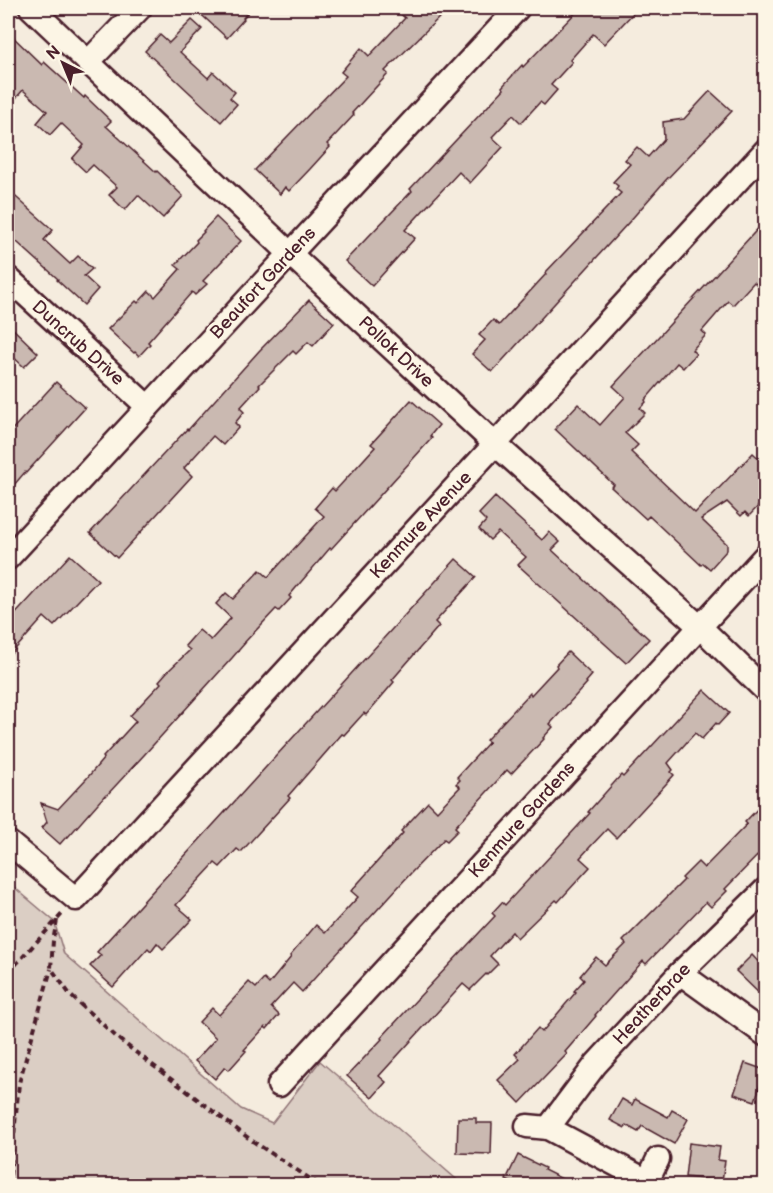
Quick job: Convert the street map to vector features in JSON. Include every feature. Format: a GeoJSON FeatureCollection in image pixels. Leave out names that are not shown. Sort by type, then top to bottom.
{"type":"FeatureCollection","features":[{"type":"Feature","properties":{"kind":"street","name":"Pollok Drive"},"geometry":{"type":"LineString","coordinates":[[31,8],[290,254],[495,444],[699,626],[765,691]]}},
{"type":"Feature","properties":{"kind":"street"},"geometry":{"type":"LineString","coordinates":[[88,62],[140,8]]}},
{"type":"Feature","properties":{"kind":"street","name":"Beaufort Gardens"},"geometry":{"type":"LineString","coordinates":[[8,558],[518,8]]}},
{"type":"Feature","properties":{"kind":"street","name":"Kenmure Avenue"},"geometry":{"type":"LineString","coordinates":[[76,899],[765,150]]}},
{"type":"Feature","properties":{"kind":"street","name":"Duncrub Drive"},"geometry":{"type":"LineString","coordinates":[[8,278],[148,407]]}},
{"type":"Feature","properties":{"kind":"street","name":"Kenmure Gardens"},"geometry":{"type":"LineString","coordinates":[[279,1085],[765,555]]}},
{"type":"Feature","properties":{"kind":"street"},"geometry":{"type":"LineString","coordinates":[[8,843],[76,899]]}},
{"type":"Feature","properties":{"kind":"street","name":"Heatherbrae"},"geometry":{"type":"LineString","coordinates":[[646,1183],[538,1127],[680,973],[765,890]]}},
{"type":"Feature","properties":{"kind":"street"},"geometry":{"type":"LineString","coordinates":[[680,973],[765,1035]]}},
{"type":"Feature","properties":{"kind":"street"},"geometry":{"type":"LineString","coordinates":[[646,1183],[658,1159]]}},
{"type":"Feature","properties":{"kind":"path"},"geometry":{"type":"LineString","coordinates":[[8,973],[76,899]]}},
{"type":"Feature","properties":{"kind":"path"},"geometry":{"type":"LineString","coordinates":[[9,1185],[19,1083],[51,968],[57,920]]}},
{"type":"Feature","properties":{"kind":"path"},"geometry":{"type":"LineString","coordinates":[[51,968],[71,996],[121,1041],[251,1140],[321,1185]]}},
{"type":"Feature","properties":{"kind":"shaded area"},"geometry":{"type":"Polygon","coordinates":[[[8,882],[54,921],[64,954],[241,1109],[272,1123],[320,1061],[463,1185],[8,1185],[8,882]]]}},
{"type":"Feature","properties":{"kind":"building"},"geometry":{"type":"Polygon","coordinates":[[[194,8],[252,8],[227,38],[194,8]]]}},
{"type":"Feature","properties":{"kind":"building"},"geometry":{"type":"Polygon","coordinates":[[[394,8],[449,8],[385,71],[388,74],[327,144],[330,147],[289,191],[285,187],[280,194],[255,170],[346,76],[341,72],[361,48],[369,56],[405,18],[394,8]]]}},
{"type":"Feature","properties":{"kind":"building"},"geometry":{"type":"Polygon","coordinates":[[[580,8],[638,8],[604,44],[593,34],[551,85],[557,90],[544,105],[540,102],[521,123],[513,115],[492,137],[503,147],[470,183],[459,172],[405,230],[415,238],[372,286],[345,261],[412,191],[410,189],[504,89],[502,87],[522,65],[523,67],[580,8]]]}},
{"type":"Feature","properties":{"kind":"building"},"geometry":{"type":"Polygon","coordinates":[[[192,20],[202,29],[180,52],[208,78],[213,72],[235,92],[230,98],[237,104],[221,122],[145,51],[160,35],[169,43],[192,20]]]}},
{"type":"Feature","properties":{"kind":"building"},"geometry":{"type":"Polygon","coordinates":[[[8,32],[42,65],[44,62],[84,98],[85,96],[111,121],[106,126],[183,196],[163,218],[138,195],[125,210],[109,195],[117,187],[93,165],[86,172],[72,159],[84,145],[61,123],[50,135],[37,123],[47,111],[23,90],[8,107],[8,32]]]}},
{"type":"Feature","properties":{"kind":"building"},"geometry":{"type":"Polygon","coordinates":[[[710,91],[732,111],[665,181],[492,372],[472,354],[485,340],[479,335],[493,320],[499,325],[621,193],[613,182],[630,164],[625,160],[637,147],[648,157],[664,139],[663,122],[684,119],[710,91]]]}},
{"type":"Feature","properties":{"kind":"building"},"geometry":{"type":"Polygon","coordinates":[[[8,190],[53,230],[44,240],[70,264],[78,256],[92,269],[84,276],[98,289],[84,305],[8,234],[8,190]]]}},
{"type":"Feature","properties":{"kind":"building"},"geometry":{"type":"Polygon","coordinates":[[[216,217],[241,241],[203,281],[207,284],[195,295],[192,292],[148,342],[150,344],[139,356],[108,329],[149,291],[155,297],[180,269],[175,265],[216,217]]]}},
{"type":"Feature","properties":{"kind":"building"},"geometry":{"type":"Polygon","coordinates":[[[765,221],[765,278],[758,286],[754,282],[733,305],[728,301],[702,331],[706,335],[692,350],[696,354],[683,368],[677,363],[645,400],[646,402],[640,408],[645,413],[625,433],[638,445],[631,452],[695,513],[753,453],[765,464],[765,499],[749,516],[745,512],[741,516],[727,502],[701,519],[727,544],[727,550],[710,569],[703,563],[701,565],[649,516],[646,519],[611,487],[614,485],[555,429],[578,404],[600,425],[625,397],[613,386],[765,221]]]}},
{"type":"Feature","properties":{"kind":"building"},"geometry":{"type":"Polygon","coordinates":[[[309,300],[334,323],[313,346],[308,342],[296,354],[293,351],[259,385],[240,408],[244,412],[235,423],[239,427],[223,445],[213,436],[184,468],[192,476],[117,558],[90,533],[309,300]]]}},
{"type":"Feature","properties":{"kind":"building"},"geometry":{"type":"Polygon","coordinates":[[[8,324],[38,353],[24,367],[8,352],[8,324]]]}},
{"type":"Feature","properties":{"kind":"building"},"geometry":{"type":"Polygon","coordinates":[[[56,382],[85,408],[8,492],[8,434],[56,382]]]}},
{"type":"Feature","properties":{"kind":"building"},"geometry":{"type":"Polygon","coordinates":[[[411,400],[439,425],[430,436],[432,438],[330,548],[289,596],[291,598],[279,611],[276,609],[244,643],[144,755],[60,844],[42,828],[47,822],[41,803],[58,809],[87,778],[136,721],[130,716],[161,683],[159,681],[166,673],[190,650],[185,646],[199,630],[211,640],[231,618],[216,604],[226,593],[233,599],[260,570],[268,577],[324,516],[315,508],[332,488],[335,491],[375,447],[371,444],[411,400]]]}},
{"type":"Feature","properties":{"kind":"building"},"geometry":{"type":"Polygon","coordinates":[[[495,497],[542,540],[549,532],[560,542],[552,550],[649,639],[626,663],[518,565],[526,557],[498,532],[490,540],[479,529],[486,521],[479,514],[495,497]]]}},
{"type":"Feature","properties":{"kind":"building"},"geometry":{"type":"Polygon","coordinates":[[[70,555],[98,580],[54,626],[44,617],[8,657],[8,622],[70,555]]]}},
{"type":"Feature","properties":{"kind":"building"},"geometry":{"type":"Polygon","coordinates":[[[456,559],[476,577],[435,622],[439,626],[392,680],[394,682],[366,715],[364,713],[344,735],[342,734],[288,796],[290,798],[241,852],[237,849],[220,867],[215,863],[176,905],[192,919],[163,949],[157,943],[151,951],[148,948],[113,987],[90,966],[101,955],[97,952],[456,559]]]}},
{"type":"Feature","properties":{"kind":"building"},"geometry":{"type":"Polygon","coordinates":[[[568,652],[592,675],[550,724],[553,727],[544,739],[511,774],[507,770],[455,827],[458,830],[447,841],[444,839],[411,873],[302,992],[293,983],[271,1007],[279,1015],[244,1050],[246,1051],[229,1070],[225,1067],[215,1079],[195,1061],[216,1038],[199,1022],[212,1008],[219,1015],[249,982],[256,988],[264,979],[269,984],[316,925],[325,933],[358,897],[351,891],[403,833],[401,831],[428,802],[437,811],[460,787],[456,784],[460,780],[457,777],[489,742],[486,740],[530,693],[531,695],[568,652]]]}},
{"type":"Feature","properties":{"kind":"building"},"geometry":{"type":"Polygon","coordinates":[[[704,690],[729,713],[718,725],[716,723],[702,739],[695,733],[668,763],[674,775],[616,838],[607,829],[590,847],[580,858],[590,867],[558,902],[556,900],[517,938],[512,932],[490,956],[498,964],[470,990],[463,984],[379,1076],[386,1082],[372,1098],[347,1076],[495,916],[492,913],[502,902],[505,905],[590,813],[588,812],[621,775],[623,777],[704,690]]]}},
{"type":"Feature","properties":{"kind":"building"},"geometry":{"type":"Polygon","coordinates":[[[765,801],[765,848],[725,889],[727,891],[711,907],[706,902],[646,964],[643,961],[595,1015],[565,1052],[567,1054],[520,1103],[498,1080],[520,1059],[515,1054],[538,1028],[542,1032],[576,992],[574,991],[584,980],[580,976],[596,957],[605,965],[626,944],[623,941],[684,880],[682,878],[698,862],[704,868],[747,824],[745,822],[765,801]]]}},
{"type":"Feature","properties":{"kind":"building"},"geometry":{"type":"Polygon","coordinates":[[[752,955],[765,969],[765,999],[736,971],[752,955]]]}},
{"type":"Feature","properties":{"kind":"building"},"geometry":{"type":"Polygon","coordinates":[[[745,1063],[765,1070],[755,1101],[734,1094],[745,1063]]]}},
{"type":"Feature","properties":{"kind":"building"},"geometry":{"type":"Polygon","coordinates":[[[622,1099],[632,1105],[635,1099],[668,1117],[672,1110],[688,1119],[674,1144],[642,1126],[638,1132],[610,1120],[622,1099]]]}},
{"type":"Feature","properties":{"kind":"building"},"geometry":{"type":"Polygon","coordinates":[[[458,1118],[476,1118],[476,1123],[492,1123],[491,1154],[457,1153],[458,1118]]]}},
{"type":"Feature","properties":{"kind":"building"},"geometry":{"type":"Polygon","coordinates":[[[689,1143],[720,1147],[718,1160],[725,1161],[722,1181],[685,1177],[689,1143]]]}},
{"type":"Feature","properties":{"kind":"building"},"geometry":{"type":"Polygon","coordinates":[[[518,1155],[574,1185],[517,1185],[506,1180],[518,1155]]]}}]}
